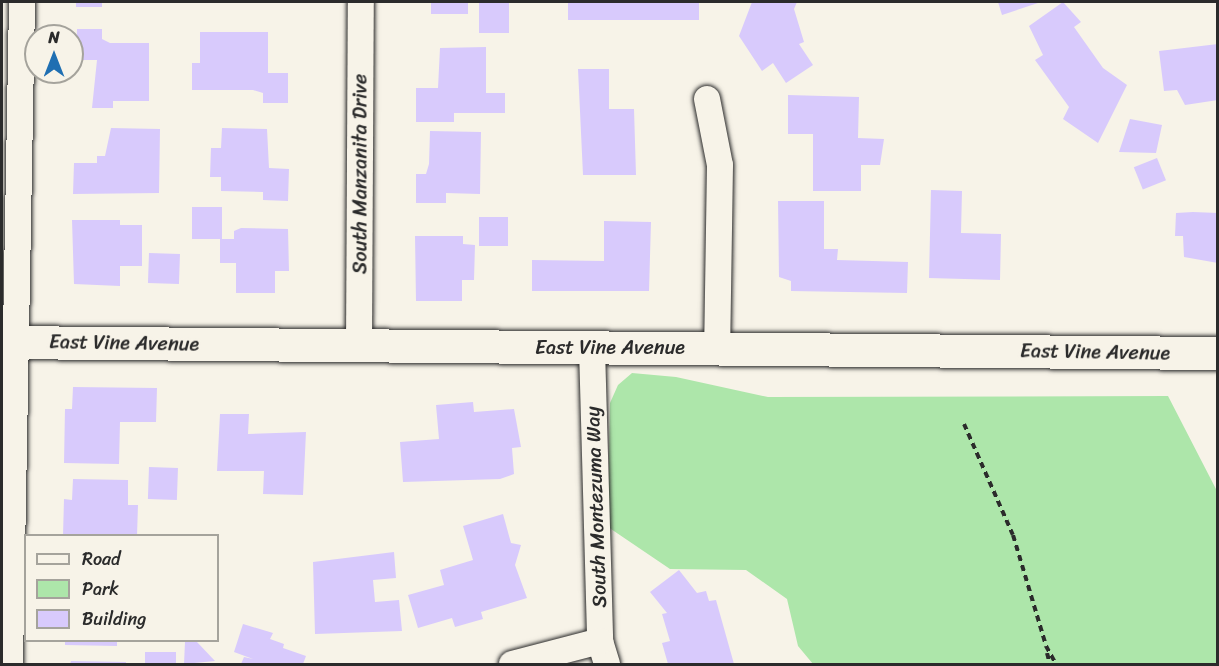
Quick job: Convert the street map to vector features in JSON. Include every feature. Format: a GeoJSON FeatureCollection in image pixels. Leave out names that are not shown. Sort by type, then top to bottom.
{"type":"FeatureCollection","features":[{"type":"Feature","properties":{"kind":"street"},"geometry":{"type":"LineString","coordinates":[[10,664],[9,342],[22,2]]}},
{"type":"Feature","properties":{"kind":"street","name":"South Manzanita Drive"},"geometry":{"type":"LineString","coordinates":[[359,346],[361,2]]}},
{"type":"Feature","properties":{"kind":"street"},"geometry":{"type":"LineString","coordinates":[[707,99],[720,165],[717,346]]}},
{"type":"Feature","properties":{"kind":"street","name":"East Vine Avenue"},"geometry":{"type":"LineString","coordinates":[[9,342],[592,348],[717,346],[1218,353]]}},
{"type":"Feature","properties":{"kind":"street","name":"South Montezuma Way"},"geometry":{"type":"LineString","coordinates":[[592,348],[603,653]]}},
{"type":"Feature","properties":{"kind":"street"},"geometry":{"type":"LineString","coordinates":[[512,664],[603,653]]}},
{"type":"Feature","properties":{"kind":"path"},"geometry":{"type":"LineString","coordinates":[[964,424],[1013,535],[1050,664]]}},
{"type":"Feature","properties":{"kind":"path"},"geometry":{"type":"LineString","coordinates":[[1046,646],[1056,664]]}},
{"type":"Feature","properties":{"kind":"green space"},"geometry":{"type":"Polygon","coordinates":[[[632,373],[676,377],[768,397],[1168,396],[1217,491],[1217,664],[813,664],[798,646],[787,599],[746,570],[670,569],[608,527],[610,403],[618,385],[632,373]]]}},
{"type":"Feature","properties":{"kind":"building"},"geometry":{"type":"Polygon","coordinates":[[[76,2],[102,2],[102,7],[76,7],[76,2]]]}},
{"type":"Feature","properties":{"kind":"building"},"geometry":{"type":"Polygon","coordinates":[[[431,2],[468,2],[468,14],[431,14],[431,2]]]}},
{"type":"Feature","properties":{"kind":"building"},"geometry":{"type":"Polygon","coordinates":[[[568,2],[699,2],[699,20],[568,20],[568,2]]]}},
{"type":"Feature","properties":{"kind":"building"},"geometry":{"type":"Polygon","coordinates":[[[752,2],[797,2],[794,9],[804,42],[799,44],[813,65],[786,83],[773,63],[762,71],[739,36],[752,2]]]}},
{"type":"Feature","properties":{"kind":"building"},"geometry":{"type":"Polygon","coordinates":[[[998,2],[1041,2],[1002,15],[998,2]]]}},
{"type":"Feature","properties":{"kind":"building"},"geometry":{"type":"Polygon","coordinates":[[[1063,2],[1081,22],[1074,27],[1103,68],[1127,85],[1098,143],[1063,119],[1069,107],[1035,60],[1043,55],[1029,26],[1063,2]]]}},
{"type":"Feature","properties":{"kind":"building"},"geometry":{"type":"Polygon","coordinates":[[[479,3],[509,3],[509,33],[479,33],[479,3]]]}},
{"type":"Feature","properties":{"kind":"building"},"geometry":{"type":"Polygon","coordinates":[[[84,29],[102,29],[102,39],[110,43],[149,43],[149,101],[113,101],[113,108],[92,108],[97,60],[84,60],[84,29]]]}},
{"type":"Feature","properties":{"kind":"building"},"geometry":{"type":"Polygon","coordinates":[[[200,32],[268,32],[268,73],[288,73],[288,103],[263,103],[263,93],[253,90],[192,90],[192,63],[200,63],[200,32]]]}},
{"type":"Feature","properties":{"kind":"building"},"geometry":{"type":"Polygon","coordinates":[[[1218,44],[1218,100],[1185,105],[1177,90],[1164,91],[1159,51],[1218,44]]]}},
{"type":"Feature","properties":{"kind":"building"},"geometry":{"type":"Polygon","coordinates":[[[486,47],[486,93],[505,93],[505,113],[454,113],[454,122],[416,122],[416,88],[438,88],[440,48],[486,47]]]}},
{"type":"Feature","properties":{"kind":"building"},"geometry":{"type":"Polygon","coordinates":[[[578,69],[609,69],[609,109],[634,109],[636,175],[583,175],[578,69]]]}},
{"type":"Feature","properties":{"kind":"building"},"geometry":{"type":"Polygon","coordinates":[[[788,95],[859,97],[858,138],[884,139],[880,165],[861,165],[861,191],[813,191],[813,134],[788,134],[788,95]]]}},
{"type":"Feature","properties":{"kind":"building"},"geometry":{"type":"Polygon","coordinates":[[[1130,119],[1162,125],[1156,153],[1119,152],[1130,119]]]}},
{"type":"Feature","properties":{"kind":"building"},"geometry":{"type":"Polygon","coordinates":[[[111,128],[160,129],[159,193],[73,194],[74,163],[97,163],[97,156],[105,156],[111,128]]]}},
{"type":"Feature","properties":{"kind":"building"},"geometry":{"type":"Polygon","coordinates":[[[222,128],[267,129],[269,168],[289,169],[288,201],[263,200],[263,192],[221,191],[221,177],[210,177],[211,148],[221,148],[222,128]]]}},
{"type":"Feature","properties":{"kind":"building"},"geometry":{"type":"Polygon","coordinates":[[[430,131],[481,132],[480,194],[446,193],[446,203],[416,203],[416,174],[426,174],[429,164],[430,131]]]}},
{"type":"Feature","properties":{"kind":"building"},"geometry":{"type":"Polygon","coordinates":[[[1157,158],[1166,180],[1143,190],[1134,167],[1157,158]]]}},
{"type":"Feature","properties":{"kind":"building"},"geometry":{"type":"Polygon","coordinates":[[[931,190],[962,191],[961,233],[1001,234],[1000,280],[929,278],[931,190]]]}},
{"type":"Feature","properties":{"kind":"building"},"geometry":{"type":"Polygon","coordinates":[[[778,201],[824,201],[824,249],[838,249],[837,260],[908,262],[907,293],[791,291],[791,281],[779,277],[778,201]]]}},
{"type":"Feature","properties":{"kind":"building"},"geometry":{"type":"Polygon","coordinates":[[[192,207],[222,207],[222,239],[234,239],[234,231],[241,228],[288,229],[289,271],[275,271],[275,293],[236,293],[236,263],[220,263],[220,239],[192,239],[192,207]]]}},
{"type":"Feature","properties":{"kind":"building"},"geometry":{"type":"Polygon","coordinates":[[[1176,213],[1218,213],[1218,263],[1184,257],[1183,236],[1175,236],[1176,213]]]}},
{"type":"Feature","properties":{"kind":"building"},"geometry":{"type":"Polygon","coordinates":[[[479,217],[508,217],[508,246],[479,246],[479,217]]]}},
{"type":"Feature","properties":{"kind":"building"},"geometry":{"type":"Polygon","coordinates":[[[72,220],[120,220],[120,225],[142,225],[142,266],[120,266],[120,286],[74,284],[72,220]]]}},
{"type":"Feature","properties":{"kind":"building"},"geometry":{"type":"Polygon","coordinates":[[[604,221],[651,222],[649,291],[532,291],[532,260],[604,261],[604,221]]]}},
{"type":"Feature","properties":{"kind":"building"},"geometry":{"type":"Polygon","coordinates":[[[415,236],[463,236],[463,244],[475,245],[474,280],[462,280],[462,301],[416,301],[415,236]]]}},
{"type":"Feature","properties":{"kind":"building"},"geometry":{"type":"Polygon","coordinates":[[[149,253],[180,254],[179,284],[148,283],[149,253]]]}},
{"type":"Feature","properties":{"kind":"building"},"geometry":{"type":"Polygon","coordinates":[[[73,387],[157,388],[156,422],[120,422],[119,464],[64,463],[65,409],[72,409],[73,387]]]}},
{"type":"Feature","properties":{"kind":"building"},"geometry":{"type":"Polygon","coordinates":[[[473,402],[474,412],[514,409],[521,447],[512,448],[514,474],[500,479],[403,482],[400,442],[439,439],[436,405],[473,402]]]}},
{"type":"Feature","properties":{"kind":"building"},"geometry":{"type":"Polygon","coordinates":[[[220,414],[249,414],[248,434],[306,432],[303,495],[263,494],[264,471],[217,471],[220,414]]]}},
{"type":"Feature","properties":{"kind":"building"},"geometry":{"type":"Polygon","coordinates":[[[149,467],[178,468],[177,500],[148,499],[149,467]]]}},
{"type":"Feature","properties":{"kind":"building"},"geometry":{"type":"Polygon","coordinates":[[[73,479],[128,480],[128,505],[138,505],[137,534],[63,534],[64,499],[72,500],[73,479]]]}},
{"type":"Feature","properties":{"kind":"building"},"geometry":{"type":"Polygon","coordinates":[[[503,514],[511,543],[521,545],[515,565],[527,598],[481,612],[483,619],[455,627],[452,618],[418,628],[408,595],[444,585],[440,570],[473,560],[463,526],[503,514]]]}},
{"type":"Feature","properties":{"kind":"building"},"geometry":{"type":"Polygon","coordinates":[[[394,552],[396,578],[373,580],[375,602],[399,600],[402,631],[315,634],[313,562],[394,552]]]}},
{"type":"Feature","properties":{"kind":"building"},"geometry":{"type":"Polygon","coordinates":[[[679,570],[697,593],[706,591],[709,601],[716,600],[734,664],[668,664],[662,643],[670,641],[662,614],[667,613],[650,592],[679,570]]]}},
{"type":"Feature","properties":{"kind":"building"},"geometry":{"type":"Polygon","coordinates":[[[243,624],[273,633],[270,639],[284,644],[283,648],[306,656],[303,664],[241,664],[244,657],[253,659],[234,652],[243,624]]]}},
{"type":"Feature","properties":{"kind":"building"},"geometry":{"type":"Polygon","coordinates":[[[65,642],[117,642],[117,646],[65,645],[65,642]]]}},
{"type":"Feature","properties":{"kind":"building"},"geometry":{"type":"Polygon","coordinates":[[[185,642],[197,642],[215,661],[184,664],[185,642]]]}},
{"type":"Feature","properties":{"kind":"building"},"geometry":{"type":"Polygon","coordinates":[[[145,652],[176,652],[176,664],[145,664],[145,652]]]}},
{"type":"Feature","properties":{"kind":"building"},"geometry":{"type":"Polygon","coordinates":[[[71,661],[126,662],[126,664],[70,664],[71,661]]]}}]}
